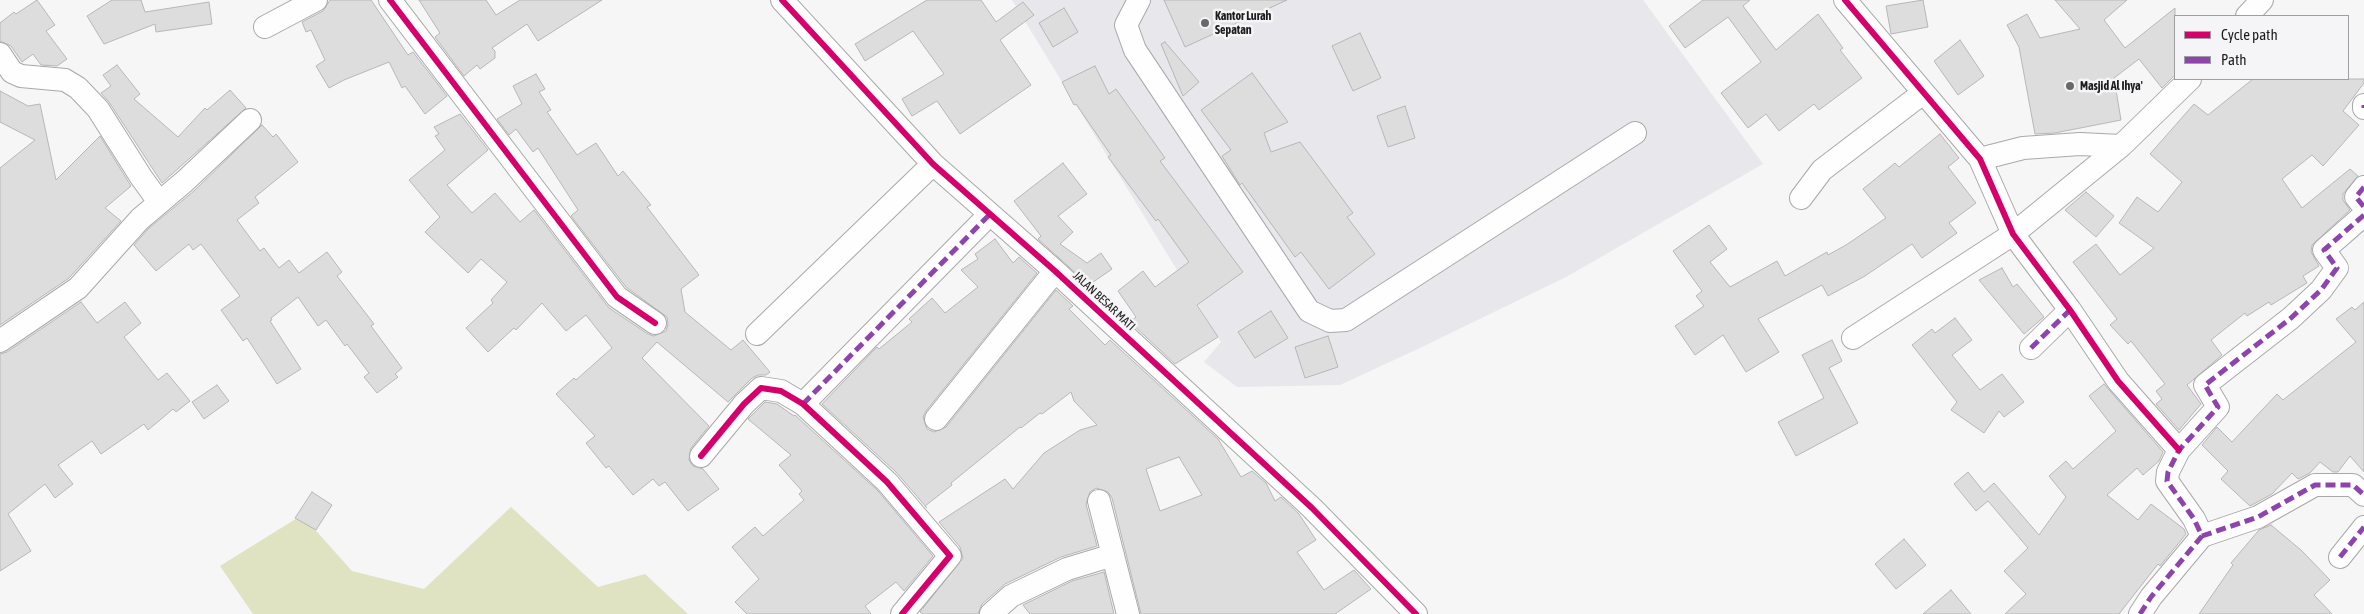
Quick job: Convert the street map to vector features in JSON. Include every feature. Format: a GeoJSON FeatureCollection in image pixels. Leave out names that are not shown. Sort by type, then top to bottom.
{"type":"FeatureCollection","features":[{"type":"Feature","properties":{"kind":"street"},"geometry":{"type":"LineString","coordinates":[[265,27],[316,0]]}},
{"type":"Feature","properties":{"kind":"street"},"geometry":{"type":"LineString","coordinates":[[390,0],[617,297],[655,323]]}},
{"type":"Feature","properties":{"kind":"street","name":"JALAN BESAR MATI"},"geometry":{"type":"LineString","coordinates":[[782,0],[933,164],[1055,270],[1312,508],[1415,614]]}},
{"type":"Feature","properties":{"kind":"street"},"geometry":{"type":"LineString","coordinates":[[1139,0],[1126,25],[1135,50],[1308,311],[1330,321],[1346,320],[1634,133]]}},
{"type":"Feature","properties":{"kind":"street"},"geometry":{"type":"LineString","coordinates":[[1844,0],[1980,159],[2013,234],[2070,310],[2118,381],[2179,450]]}},
{"type":"Feature","properties":{"kind":"street"},"geometry":{"type":"LineString","coordinates":[[2248,15],[2262,0]]}},
{"type":"Feature","properties":{"kind":"street"},"geometry":{"type":"LineString","coordinates":[[0,54],[12,72],[21,76],[65,80],[78,88],[98,109],[141,177],[160,202]]}},
{"type":"Feature","properties":{"kind":"street"},"geometry":{"type":"LineString","coordinates":[[1854,338],[2013,234],[2122,146],[2189,80]]}},
{"type":"Feature","properties":{"kind":"street"},"geometry":{"type":"LineString","coordinates":[[1801,198],[1822,170],[1923,93]]}},
{"type":"Feature","properties":{"kind":"street"},"geometry":{"type":"LineString","coordinates":[[0,341],[78,288],[130,230],[186,181],[250,120]]}},
{"type":"Feature","properties":{"kind":"street"},"geometry":{"type":"LineString","coordinates":[[1980,159],[2023,148],[2080,144],[2122,146]]}},
{"type":"Feature","properties":{"kind":"street"},"geometry":{"type":"LineString","coordinates":[[757,334],[933,164]]}},
{"type":"Feature","properties":{"kind":"street"},"geometry":{"type":"LineString","coordinates":[[2364,187],[2356,197],[2364,207]]}},
{"type":"Feature","properties":{"kind":"street"},"geometry":{"type":"LineString","coordinates":[[803,404],[990,214]]}},
{"type":"Feature","properties":{"kind":"street"},"geometry":{"type":"LineString","coordinates":[[2202,536],[2194,519],[2167,481],[2168,472],[2179,450],[2218,406],[2205,385],[2291,318],[2321,290],[2337,268],[2324,250],[2364,215]]}},
{"type":"Feature","properties":{"kind":"street"},"geometry":{"type":"LineString","coordinates":[[936,419],[1055,270]]}},
{"type":"Feature","properties":{"kind":"street"},"geometry":{"type":"LineString","coordinates":[[2030,348],[2070,310]]}},
{"type":"Feature","properties":{"kind":"street"},"geometry":{"type":"LineString","coordinates":[[701,456],[744,404],[760,388],[781,390],[803,404],[887,482],[950,556],[902,614]]}},
{"type":"Feature","properties":{"kind":"street"},"geometry":{"type":"LineString","coordinates":[[2140,614],[2151,597],[2202,536],[2258,517],[2315,485],[2353,485],[2364,495]]}},
{"type":"Feature","properties":{"kind":"street"},"geometry":{"type":"LineString","coordinates":[[1099,501],[1128,614]]}},
{"type":"Feature","properties":{"kind":"street"},"geometry":{"type":"LineString","coordinates":[[2340,557],[2364,527]]}},
{"type":"Feature","properties":{"kind":"street"},"geometry":{"type":"LineString","coordinates":[[991,614],[1011,596],[1067,569],[1113,555]]}},
{"type":"Feature","properties":{"kind":"shaded area"},"geometry":{"type":"Polygon","coordinates":[[[1012,0],[1643,0],[1763,164],[1566,277],[1340,385],[1237,387],[1204,362],[1221,342],[1012,0]]]}},
{"type":"Feature","properties":{"kind":"green space"},"geometry":{"type":"Polygon","coordinates":[[[511,507],[598,587],[645,574],[688,614],[253,614],[220,566],[302,515],[352,571],[424,589],[511,507]]]}},
{"type":"Feature","properties":{"kind":"building"},"geometry":{"type":"Polygon","coordinates":[[[37,0],[55,25],[46,31],[67,59],[57,66],[41,65],[33,54],[22,62],[11,46],[0,41],[0,23],[14,12],[16,14],[37,0]]]}},
{"type":"Feature","properties":{"kind":"building"},"geometry":{"type":"Polygon","coordinates":[[[112,0],[141,0],[145,12],[209,2],[212,24],[156,32],[155,24],[104,44],[87,16],[112,0]]]}},
{"type":"Feature","properties":{"kind":"building"},"geometry":{"type":"Polygon","coordinates":[[[330,0],[371,0],[408,55],[413,52],[447,96],[425,114],[405,86],[402,88],[389,62],[329,88],[316,66],[325,60],[311,30],[306,32],[302,22],[323,11],[330,0]]]}},
{"type":"Feature","properties":{"kind":"building"},"geometry":{"type":"Polygon","coordinates":[[[419,0],[486,0],[496,15],[520,0],[602,0],[538,41],[527,24],[492,48],[495,51],[495,58],[480,69],[477,65],[464,76],[435,37],[440,33],[419,0]]]}},
{"type":"Feature","properties":{"kind":"building"},"geometry":{"type":"Polygon","coordinates":[[[927,0],[981,0],[996,22],[1023,2],[1034,15],[1000,40],[1031,85],[960,134],[937,101],[912,116],[902,99],[944,74],[913,31],[865,61],[855,44],[927,0]]]}},
{"type":"Feature","properties":{"kind":"building","name":"Kantor Lurah Sepatan"},"geometry":{"type":"Polygon","coordinates":[[[1164,0],[1287,0],[1185,47],[1164,0]]]}},
{"type":"Feature","properties":{"kind":"building"},"geometry":{"type":"Polygon","coordinates":[[[1703,0],[1750,0],[1743,6],[1776,50],[1818,14],[1843,48],[1840,50],[1862,78],[1819,110],[1814,104],[1779,131],[1766,114],[1748,128],[1721,93],[1761,62],[1728,17],[1685,48],[1669,26],[1703,0]]]}},
{"type":"Feature","properties":{"kind":"building"},"geometry":{"type":"Polygon","coordinates":[[[1923,0],[1928,27],[1891,34],[1886,6],[1923,0]]]}},
{"type":"Feature","properties":{"kind":"building"},"geometry":{"type":"Polygon","coordinates":[[[2055,0],[2127,0],[2104,20],[2125,48],[2175,8],[2174,76],[2162,88],[2139,59],[2114,78],[2121,120],[2055,133],[2035,134],[2019,47],[2007,25],[2027,14],[2040,38],[2080,29],[2055,0]]]}},
{"type":"Feature","properties":{"kind":"building"},"geometry":{"type":"Polygon","coordinates":[[[1064,8],[1078,32],[1053,47],[1039,23],[1064,8]]]}},
{"type":"Feature","properties":{"kind":"building"},"geometry":{"type":"Polygon","coordinates":[[[1360,33],[1381,78],[1353,91],[1332,46],[1360,33]]]}},
{"type":"Feature","properties":{"kind":"building"},"geometry":{"type":"Polygon","coordinates":[[[1960,40],[1984,76],[1958,95],[1934,61],[1960,40]]]}},
{"type":"Feature","properties":{"kind":"building"},"geometry":{"type":"Polygon","coordinates":[[[1165,42],[1199,82],[1183,96],[1161,44],[1165,42]]]}},
{"type":"Feature","properties":{"kind":"building"},"geometry":{"type":"Polygon","coordinates":[[[117,65],[140,94],[134,99],[178,137],[205,108],[207,110],[230,90],[246,108],[162,183],[109,102],[101,93],[111,86],[103,75],[117,65]]]}},
{"type":"Feature","properties":{"kind":"building"},"geometry":{"type":"Polygon","coordinates":[[[1095,66],[1109,94],[1116,89],[1165,158],[1160,161],[1243,272],[1197,305],[1218,337],[1175,364],[1130,322],[1136,317],[1118,291],[1143,271],[1155,287],[1189,262],[1158,219],[1156,221],[1108,157],[1111,155],[1076,104],[1074,105],[1062,82],[1095,66]]]}},
{"type":"Feature","properties":{"kind":"building"},"geometry":{"type":"Polygon","coordinates":[[[1252,73],[1288,122],[1264,133],[1271,152],[1300,142],[1353,213],[1347,217],[1375,254],[1329,289],[1301,252],[1295,257],[1242,183],[1240,185],[1222,156],[1231,150],[1201,110],[1252,73]]]}},
{"type":"Feature","properties":{"kind":"building"},"geometry":{"type":"Polygon","coordinates":[[[536,74],[545,89],[539,92],[551,110],[547,112],[577,155],[596,143],[618,176],[623,171],[651,205],[647,207],[699,275],[681,289],[685,312],[731,350],[743,340],[770,372],[766,375],[758,375],[752,378],[728,402],[657,342],[642,358],[709,426],[691,448],[689,460],[693,466],[703,469],[719,489],[688,511],[665,482],[659,486],[653,479],[633,495],[609,466],[606,468],[586,443],[595,436],[556,394],[574,378],[576,380],[612,348],[586,315],[566,331],[542,303],[516,330],[514,328],[488,352],[466,328],[493,303],[491,300],[507,282],[481,259],[468,273],[425,232],[440,217],[409,180],[445,150],[435,136],[439,134],[434,127],[460,114],[488,150],[447,185],[472,213],[495,193],[520,222],[534,210],[609,308],[648,334],[654,336],[666,331],[667,317],[626,287],[571,216],[578,210],[538,148],[533,152],[516,129],[509,135],[497,119],[522,104],[513,86],[536,74]]]}},
{"type":"Feature","properties":{"kind":"building"},"geometry":{"type":"Polygon","coordinates":[[[2364,79],[2364,83],[2343,111],[2359,125],[2323,166],[2312,155],[2282,179],[2302,208],[2350,169],[2358,176],[2343,194],[2343,200],[2350,210],[2312,245],[2311,252],[2319,266],[2303,276],[2307,283],[2271,305],[2269,302],[2247,316],[2245,313],[2211,340],[2222,355],[2187,385],[2201,404],[2179,430],[2156,404],[2162,399],[2156,391],[2165,384],[2131,341],[2128,344],[2110,325],[2117,319],[2073,262],[2096,244],[2120,275],[2154,248],[2119,223],[2137,197],[2158,212],[2182,182],[2150,154],[2194,104],[2208,115],[2252,80],[2364,79]]]}},
{"type":"Feature","properties":{"kind":"building"},"geometry":{"type":"Polygon","coordinates":[[[0,91],[28,106],[40,104],[56,180],[100,136],[131,186],[105,208],[121,221],[69,278],[0,325],[0,168],[35,140],[0,122],[0,91]]]}},
{"type":"Feature","properties":{"kind":"building"},"geometry":{"type":"Polygon","coordinates":[[[1405,106],[1415,138],[1388,147],[1377,116],[1405,106]]]}},
{"type":"Feature","properties":{"kind":"building"},"geometry":{"type":"Polygon","coordinates":[[[262,125],[273,137],[276,134],[298,162],[255,197],[259,203],[237,220],[260,251],[264,248],[279,268],[289,260],[299,273],[327,252],[342,272],[337,276],[374,324],[371,326],[402,368],[395,374],[398,377],[377,393],[364,377],[369,373],[347,344],[345,346],[326,320],[318,326],[298,297],[271,318],[272,320],[270,321],[301,369],[277,384],[247,338],[243,341],[221,310],[240,296],[201,244],[193,250],[189,244],[156,271],[134,245],[149,228],[194,191],[262,125]]]}},
{"type":"Feature","properties":{"kind":"building"},"geometry":{"type":"Polygon","coordinates":[[[1940,134],[1959,158],[1948,167],[1976,203],[1949,223],[1957,233],[1922,258],[1912,244],[1865,276],[1828,296],[1822,285],[1758,319],[1779,352],[1746,372],[1723,335],[1695,355],[1675,326],[1704,306],[1696,296],[1702,291],[1673,251],[1709,225],[1727,249],[1710,262],[1730,287],[1777,261],[1785,276],[1827,252],[1828,255],[1846,245],[1886,218],[1863,189],[1895,163],[1899,167],[1940,134]]]}},
{"type":"Feature","properties":{"kind":"building"},"geometry":{"type":"Polygon","coordinates":[[[1063,163],[1087,194],[1058,216],[1073,232],[1060,244],[1087,263],[1101,253],[1112,269],[1089,285],[1038,239],[1041,236],[1014,201],[1063,163]]]}},
{"type":"Feature","properties":{"kind":"building"},"geometry":{"type":"Polygon","coordinates":[[[2086,192],[2114,216],[2096,237],[2065,210],[2086,192]]]}},
{"type":"Feature","properties":{"kind":"building"},"geometry":{"type":"Polygon","coordinates":[[[995,239],[1013,263],[1019,257],[1037,273],[926,411],[923,417],[927,429],[934,432],[946,427],[1056,290],[1073,306],[1069,309],[1105,345],[1110,340],[1218,439],[1241,477],[1252,471],[1266,483],[1275,501],[1281,497],[1299,514],[1316,540],[1297,552],[1324,590],[1354,570],[1371,589],[1335,614],[1141,614],[1112,498],[1108,492],[1096,488],[1090,492],[1086,504],[1097,546],[1061,557],[1005,584],[982,604],[978,614],[922,614],[920,612],[963,558],[960,547],[939,522],[1005,479],[1013,489],[1044,453],[1080,430],[1097,425],[1074,401],[1071,392],[1042,414],[1040,413],[1020,427],[951,483],[952,485],[925,506],[896,472],[822,404],[877,347],[879,349],[912,322],[909,319],[932,298],[945,313],[978,287],[961,270],[978,259],[975,254],[995,239]],[[1179,457],[1146,469],[1160,511],[1202,495],[1179,457]]]}},
{"type":"Feature","properties":{"kind":"building"},"geometry":{"type":"Polygon","coordinates":[[[2002,268],[2013,287],[2017,284],[2044,317],[2024,334],[1979,280],[2002,268]]]}},
{"type":"Feature","properties":{"kind":"building"},"geometry":{"type":"Polygon","coordinates":[[[81,302],[97,323],[125,302],[141,323],[124,337],[158,380],[167,373],[190,401],[176,412],[173,409],[148,430],[144,424],[101,454],[92,441],[58,465],[73,484],[55,498],[45,484],[8,514],[31,551],[0,571],[0,354],[7,352],[81,302]]]}},
{"type":"Feature","properties":{"kind":"building"},"geometry":{"type":"Polygon","coordinates":[[[2364,302],[2364,472],[2350,456],[2338,472],[2333,472],[2320,462],[2310,473],[2298,479],[2292,473],[2272,494],[2250,506],[2221,479],[2228,471],[2202,445],[2217,427],[2232,442],[2277,394],[2283,400],[2356,342],[2336,319],[2352,307],[2355,310],[2364,302]]]}},
{"type":"Feature","properties":{"kind":"building"},"geometry":{"type":"Polygon","coordinates":[[[1271,311],[1288,338],[1255,358],[1238,332],[1271,311]]]}},
{"type":"Feature","properties":{"kind":"building"},"geometry":{"type":"Polygon","coordinates":[[[1955,318],[1972,340],[1952,355],[1980,390],[2002,374],[2024,402],[2004,417],[1999,411],[1984,433],[1951,410],[1957,402],[1912,345],[1932,329],[1935,333],[1955,318]]]}},
{"type":"Feature","properties":{"kind":"building"},"geometry":{"type":"Polygon","coordinates":[[[1328,336],[1338,367],[1305,378],[1295,347],[1328,336]]]}},
{"type":"Feature","properties":{"kind":"building"},"geometry":{"type":"Polygon","coordinates":[[[1832,340],[1842,361],[1829,368],[1858,423],[1796,456],[1778,422],[1824,398],[1802,355],[1832,340]]]}},
{"type":"Feature","properties":{"kind":"building"},"geometry":{"type":"Polygon","coordinates":[[[2104,384],[2163,452],[2159,461],[2143,475],[2137,468],[2107,495],[2138,520],[2151,504],[2184,529],[2186,534],[2160,566],[2158,564],[2119,614],[2005,614],[2026,594],[2004,571],[2028,548],[1988,501],[1976,511],[1954,484],[1968,472],[1984,492],[1994,483],[2039,535],[2066,497],[2049,476],[2066,461],[2073,469],[2116,431],[2089,396],[2104,384]]]}},
{"type":"Feature","properties":{"kind":"building"},"geometry":{"type":"Polygon","coordinates":[[[217,385],[229,401],[204,419],[192,402],[217,385]]]}},
{"type":"Feature","properties":{"kind":"building"},"geometry":{"type":"Polygon","coordinates":[[[765,402],[777,404],[795,415],[878,491],[933,556],[904,591],[896,582],[865,606],[871,614],[747,614],[735,602],[759,579],[732,547],[755,527],[763,536],[804,500],[799,494],[802,491],[779,465],[791,455],[748,419],[765,402]]]}},
{"type":"Feature","properties":{"kind":"building"},"geometry":{"type":"Polygon","coordinates":[[[312,492],[332,505],[316,530],[295,518],[312,492]]]}},
{"type":"Feature","properties":{"kind":"building"},"geometry":{"type":"Polygon","coordinates":[[[2271,525],[2301,550],[2330,580],[2314,595],[2332,614],[2199,614],[2233,565],[2231,563],[2259,530],[2271,525]]]}},
{"type":"Feature","properties":{"kind":"building"},"geometry":{"type":"Polygon","coordinates":[[[1904,539],[1926,565],[1896,589],[1875,564],[1904,539]]]}},
{"type":"Feature","properties":{"kind":"building"},"geometry":{"type":"Polygon","coordinates":[[[1104,572],[1114,614],[1030,614],[1023,605],[1072,581],[1104,572]]]}},
{"type":"Feature","properties":{"kind":"building"},"geometry":{"type":"Polygon","coordinates":[[[1951,590],[1971,614],[1923,614],[1951,590]]]}},
{"type":"Feature","properties":{"kind":"marked path"},"geometry":{"type":"LineString","coordinates":[[2364,187],[2356,197],[2364,207]]}},
{"type":"Feature","properties":{"kind":"marked path"},"geometry":{"type":"LineString","coordinates":[[803,404],[990,214]]}},
{"type":"Feature","properties":{"kind":"marked path"},"geometry":{"type":"LineString","coordinates":[[2140,614],[2151,597],[2202,536],[2194,519],[2167,481],[2168,472],[2179,450],[2218,407],[2205,385],[2291,318],[2321,290],[2337,268],[2324,250],[2364,215]]}},
{"type":"Feature","properties":{"kind":"marked path"},"geometry":{"type":"LineString","coordinates":[[2031,348],[2070,310]]}},
{"type":"Feature","properties":{"kind":"marked path"},"geometry":{"type":"LineString","coordinates":[[2202,536],[2258,517],[2315,485],[2353,485],[2364,495]]}},
{"type":"Feature","properties":{"kind":"marked path"},"geometry":{"type":"LineString","coordinates":[[2340,557],[2364,527]]}},
{"type":"Feature","properties":{"kind":"cycle path"},"geometry":{"type":"LineString","coordinates":[[390,0],[617,297],[655,323]]}},
{"type":"Feature","properties":{"kind":"cycle path"},"geometry":{"type":"LineString","coordinates":[[782,0],[933,164],[1055,271],[1312,508],[1416,614]]}},
{"type":"Feature","properties":{"kind":"cycle path"},"geometry":{"type":"LineString","coordinates":[[1845,0],[1980,159],[2013,234],[2070,310],[2118,381],[2179,450]]}},
{"type":"Feature","properties":{"kind":"cycle path"},"geometry":{"type":"LineString","coordinates":[[701,456],[744,404],[761,388],[781,391],[803,404],[887,482],[950,556],[902,614]]}},
{"type":"Feature","properties":{"kind":"place","name":"Kantor Lurah Sepatan"},"geometry":{"type":"Point","coordinates":[1205,23]}},
{"type":"Feature","properties":{"kind":"place","name":"Masjid Al Ihya'"},"geometry":{"type":"Point","coordinates":[2070,86]}}]}
